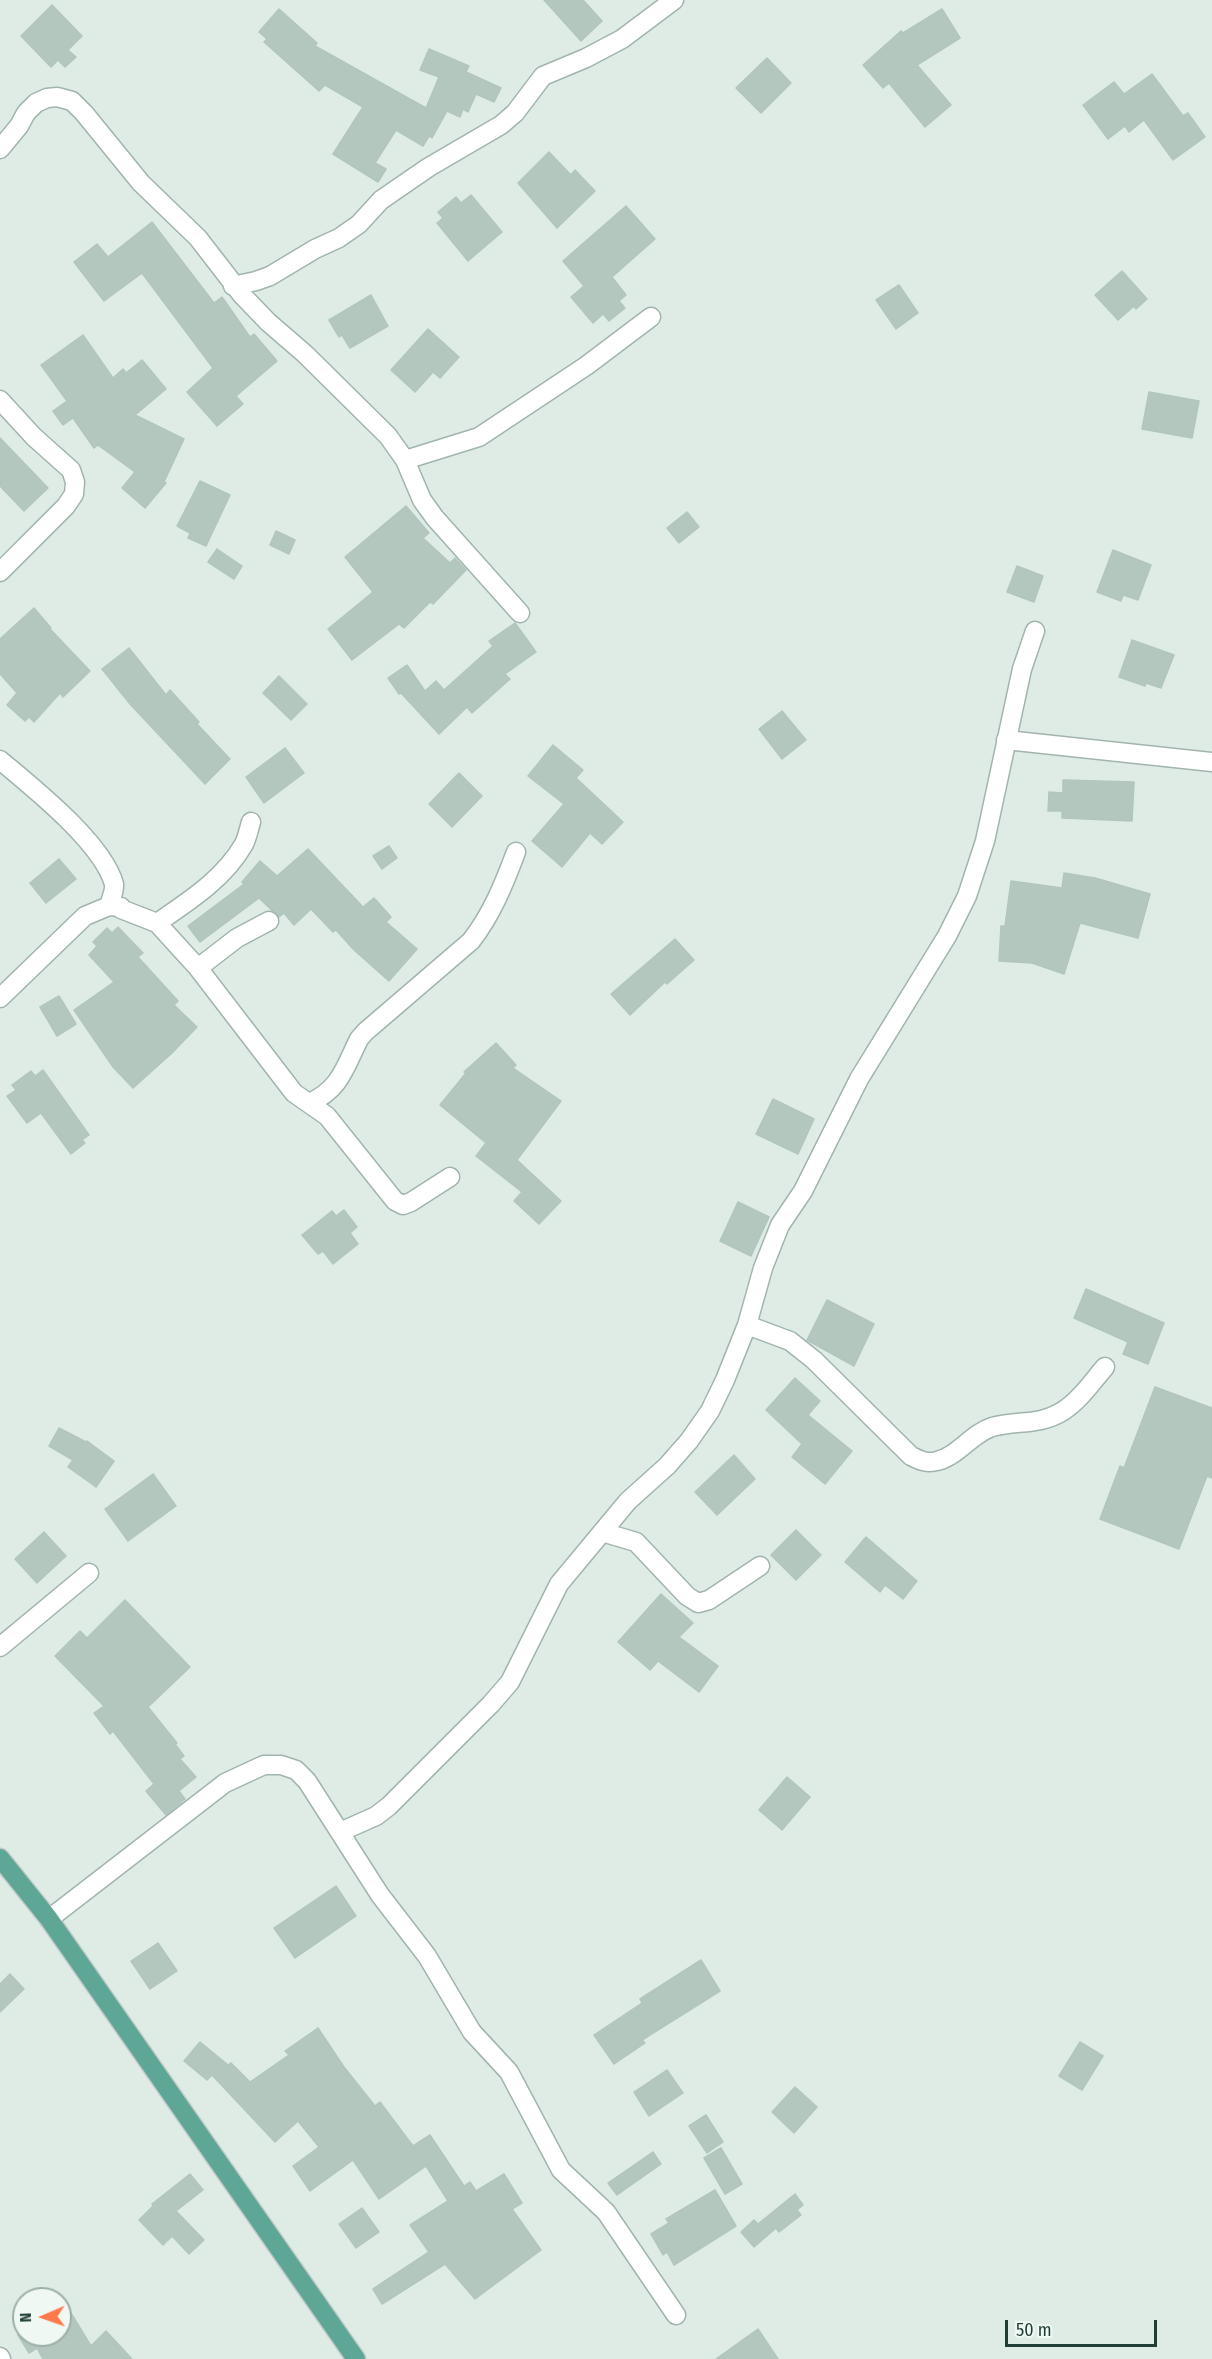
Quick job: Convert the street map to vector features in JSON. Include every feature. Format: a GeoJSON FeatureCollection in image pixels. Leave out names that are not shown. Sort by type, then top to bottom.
{"type":"FeatureCollection","features":[{"type":"Feature","properties":{"kind":"main road"},"geometry":{"type":"LineString","coordinates":[[0,1858],[49,1919],[356,2359]]}},
{"type":"Feature","properties":{"kind":"street"},"geometry":{"type":"LineString","coordinates":[[233,286],[270,276],[315,249],[339,238],[359,224],[381,200],[429,167],[501,125],[515,113],[543,76],[586,58],[622,39],[674,0]]}},
{"type":"Feature","properties":{"kind":"street"},"geometry":{"type":"LineString","coordinates":[[0,149],[36,103],[47,98],[72,101],[141,183],[198,238],[233,286],[388,436],[405,460],[422,500],[435,519],[519,613]]}},
{"type":"Feature","properties":{"kind":"street"},"geometry":{"type":"LineString","coordinates":[[405,460],[479,437],[586,366],[651,317]]}},
{"type":"Feature","properties":{"kind":"street"},"geometry":{"type":"LineString","coordinates":[[0,400],[34,437],[71,470],[75,482],[74,494],[66,506],[0,572]]}},
{"type":"Feature","properties":{"kind":"street"},"geometry":{"type":"LineString","coordinates":[[340,1832],[366,1821],[389,1806],[491,1704],[510,1682],[559,1584],[628,1501],[667,1466],[689,1441],[715,1401],[747,1325],[763,1268],[780,1225],[803,1191],[859,1079],[947,936],[968,896],[985,841],[1022,669],[1035,632]]}},
{"type":"Feature","properties":{"kind":"street"},"geometry":{"type":"LineString","coordinates":[[1006,740],[1212,762]]}},
{"type":"Feature","properties":{"kind":"street"},"geometry":{"type":"LineString","coordinates":[[0,760],[44,795],[105,864],[115,886],[109,906]]}},
{"type":"Feature","properties":{"kind":"street"},"geometry":{"type":"LineString","coordinates":[[157,923],[195,898],[224,871],[245,843],[251,822]]}},
{"type":"Feature","properties":{"kind":"street"},"geometry":{"type":"LineString","coordinates":[[309,1103],[324,1096],[333,1088],[365,1032],[471,941],[485,923],[497,900],[516,852]]}},
{"type":"Feature","properties":{"kind":"street"},"geometry":{"type":"LineString","coordinates":[[0,998],[85,916],[109,906],[121,907],[121,909],[157,923],[198,968],[294,1093],[327,1116],[395,1201],[403,1204],[411,1202],[450,1177]]}},
{"type":"Feature","properties":{"kind":"street"},"geometry":{"type":"LineString","coordinates":[[198,968],[237,938],[269,921]]}},
{"type":"Feature","properties":{"kind":"street"},"geometry":{"type":"LineString","coordinates":[[747,1325],[790,1341],[814,1360],[911,1456],[922,1461],[934,1462],[946,1459],[977,1434],[991,1427],[1035,1422],[1064,1410],[1078,1398],[1105,1367]]}},
{"type":"Feature","properties":{"kind":"street"},"geometry":{"type":"LineString","coordinates":[[602,1532],[636,1542],[687,1596],[698,1603],[709,1600],[760,1566]]}},
{"type":"Feature","properties":{"kind":"street"},"geometry":{"type":"LineString","coordinates":[[0,1647],[89,1573]]}},
{"type":"Feature","properties":{"kind":"street"},"geometry":{"type":"LineString","coordinates":[[49,1919],[225,1782],[264,1765],[281,1765],[296,1770],[307,1781],[380,1895],[427,1956],[472,2032],[509,2072],[561,2170],[606,2212],[676,2315]]}},
{"type":"Feature","properties":{"kind":"building"},"geometry":{"type":"Polygon","coordinates":[[[544,0],[583,0],[602,21],[581,41],[544,0]]]}},
{"type":"Feature","properties":{"kind":"building"},"geometry":{"type":"Polygon","coordinates":[[[52,5],[82,36],[68,50],[76,57],[65,67],[58,60],[51,67],[21,36],[52,5]]]}},
{"type":"Feature","properties":{"kind":"building"},"geometry":{"type":"Polygon","coordinates":[[[279,9],[317,43],[315,46],[426,108],[439,77],[420,70],[429,49],[469,66],[466,72],[501,88],[494,102],[476,94],[468,112],[463,109],[460,117],[447,111],[432,138],[429,136],[423,146],[396,130],[375,163],[386,169],[378,182],[333,154],[363,107],[325,85],[319,91],[264,42],[267,39],[259,32],[279,9]]]}},
{"type":"Feature","properties":{"kind":"building"},"geometry":{"type":"Polygon","coordinates":[[[942,9],[960,38],[917,65],[951,105],[925,127],[889,83],[883,88],[863,65],[901,31],[903,33],[942,9]]]}},
{"type":"Feature","properties":{"kind":"building"},"geometry":{"type":"Polygon","coordinates":[[[767,58],[791,83],[761,113],[736,88],[767,58]]]}},
{"type":"Feature","properties":{"kind":"building"},"geometry":{"type":"Polygon","coordinates":[[[1152,74],[1183,116],[1188,113],[1205,137],[1173,160],[1144,120],[1129,132],[1125,126],[1108,139],[1083,105],[1114,82],[1124,94],[1152,74]]]}},
{"type":"Feature","properties":{"kind":"building"},"geometry":{"type":"Polygon","coordinates":[[[549,152],[571,175],[575,170],[595,191],[557,228],[518,183],[549,152]]]}},
{"type":"Feature","properties":{"kind":"building"},"geometry":{"type":"Polygon","coordinates":[[[471,195],[502,232],[468,261],[437,223],[443,218],[438,212],[456,197],[461,203],[471,195]]]}},
{"type":"Feature","properties":{"kind":"building"},"geometry":{"type":"Polygon","coordinates":[[[626,206],[655,239],[612,277],[626,295],[619,301],[625,308],[609,321],[603,314],[593,323],[571,297],[584,286],[563,261],[626,206]]]}},
{"type":"Feature","properties":{"kind":"building"},"geometry":{"type":"Polygon","coordinates":[[[152,222],[214,303],[222,297],[250,337],[254,334],[277,361],[236,396],[243,404],[217,426],[187,392],[213,368],[142,273],[104,301],[74,262],[97,244],[108,257],[152,222]]]}},
{"type":"Feature","properties":{"kind":"building"},"geometry":{"type":"Polygon","coordinates":[[[1122,271],[1147,299],[1136,309],[1134,306],[1118,320],[1095,295],[1122,271]]]}},
{"type":"Feature","properties":{"kind":"building"},"geometry":{"type":"Polygon","coordinates":[[[899,285],[918,313],[896,329],[876,300],[899,285]]]}},
{"type":"Feature","properties":{"kind":"building"},"geometry":{"type":"Polygon","coordinates":[[[371,295],[388,326],[350,348],[342,335],[339,337],[329,320],[371,295]]]}},
{"type":"Feature","properties":{"kind":"building"},"geometry":{"type":"Polygon","coordinates":[[[428,329],[459,357],[440,378],[433,372],[415,392],[391,370],[428,329]]]}},
{"type":"Feature","properties":{"kind":"building"},"geometry":{"type":"Polygon","coordinates":[[[83,335],[113,378],[123,369],[126,373],[142,360],[166,389],[135,415],[184,439],[164,482],[166,483],[145,508],[122,488],[135,472],[98,445],[94,448],[73,418],[63,425],[53,411],[67,401],[41,365],[83,335]]]}},
{"type":"Feature","properties":{"kind":"building"},"geometry":{"type":"Polygon","coordinates":[[[1149,392],[1199,401],[1192,438],[1142,429],[1149,392]]]}},
{"type":"Feature","properties":{"kind":"building"},"geometry":{"type":"Polygon","coordinates":[[[0,438],[48,488],[24,511],[0,486],[0,438]]]}},
{"type":"Feature","properties":{"kind":"building"},"geometry":{"type":"Polygon","coordinates":[[[200,481],[230,495],[206,546],[188,538],[190,533],[177,526],[200,481]]]}},
{"type":"Feature","properties":{"kind":"building"},"geometry":{"type":"Polygon","coordinates":[[[406,506],[429,533],[423,538],[450,563],[455,558],[466,570],[433,604],[430,602],[404,628],[399,624],[352,660],[328,629],[373,592],[345,557],[406,506]]]}},
{"type":"Feature","properties":{"kind":"building"},"geometry":{"type":"Polygon","coordinates":[[[687,512],[699,527],[679,543],[667,528],[687,512]]]}},
{"type":"Feature","properties":{"kind":"building"},"geometry":{"type":"Polygon","coordinates":[[[276,531],[295,540],[289,554],[270,545],[276,531]]]}},
{"type":"Feature","properties":{"kind":"building"},"geometry":{"type":"Polygon","coordinates":[[[217,549],[242,566],[234,579],[208,562],[217,549]]]}},
{"type":"Feature","properties":{"kind":"building"},"geometry":{"type":"Polygon","coordinates":[[[1113,550],[1151,565],[1138,600],[1123,595],[1121,601],[1097,592],[1113,550]]]}},
{"type":"Feature","properties":{"kind":"building"},"geometry":{"type":"Polygon","coordinates":[[[1017,566],[1043,576],[1034,602],[1007,592],[1017,566]]]}},
{"type":"Feature","properties":{"kind":"building"},"geometry":{"type":"Polygon","coordinates":[[[34,608],[50,629],[90,671],[63,697],[60,693],[34,722],[29,717],[25,721],[7,705],[17,693],[0,674],[0,639],[34,608]]]}},
{"type":"Feature","properties":{"kind":"building"},"geometry":{"type":"Polygon","coordinates":[[[515,623],[536,652],[505,674],[510,679],[472,713],[467,707],[439,734],[401,693],[399,694],[388,678],[407,665],[425,691],[436,681],[444,690],[493,646],[489,641],[515,623]]]}},
{"type":"Feature","properties":{"kind":"building"},"geometry":{"type":"Polygon","coordinates":[[[1132,640],[1174,655],[1161,688],[1146,683],[1145,686],[1119,677],[1132,640]]]}},
{"type":"Feature","properties":{"kind":"building"},"geometry":{"type":"Polygon","coordinates":[[[129,648],[166,695],[170,690],[199,722],[197,724],[230,759],[205,784],[130,704],[102,669],[129,648]]]}},
{"type":"Feature","properties":{"kind":"building"},"geometry":{"type":"Polygon","coordinates":[[[279,676],[307,704],[291,720],[263,693],[279,676]]]}},
{"type":"Feature","properties":{"kind":"building"},"geometry":{"type":"Polygon","coordinates":[[[782,711],[806,740],[782,759],[759,729],[782,711]]]}},
{"type":"Feature","properties":{"kind":"building"},"geometry":{"type":"Polygon","coordinates":[[[553,745],[583,770],[576,778],[623,822],[602,844],[590,833],[562,867],[532,841],[564,804],[528,776],[553,745]]]}},
{"type":"Feature","properties":{"kind":"building"},"geometry":{"type":"Polygon","coordinates":[[[285,748],[304,773],[264,803],[246,777],[285,748]]]}},
{"type":"Feature","properties":{"kind":"building"},"geometry":{"type":"Polygon","coordinates":[[[459,773],[482,796],[452,827],[429,804],[459,773]]]}},
{"type":"Feature","properties":{"kind":"building"},"geometry":{"type":"Polygon","coordinates":[[[1063,780],[1134,782],[1132,821],[1062,818],[1062,811],[1048,811],[1049,792],[1063,793],[1063,780]]]}},
{"type":"Feature","properties":{"kind":"building"},"geometry":{"type":"Polygon","coordinates":[[[389,846],[397,858],[382,869],[373,856],[389,846]]]}},
{"type":"Feature","properties":{"kind":"building"},"geometry":{"type":"Polygon","coordinates":[[[308,849],[363,907],[374,898],[391,917],[386,922],[417,949],[389,981],[354,950],[336,930],[333,932],[311,909],[294,925],[284,913],[279,917],[259,898],[200,942],[188,926],[244,884],[242,882],[260,861],[277,876],[308,849]]]}},
{"type":"Feature","properties":{"kind":"building"},"geometry":{"type":"Polygon","coordinates":[[[59,859],[76,879],[46,903],[30,883],[59,859]]]}},
{"type":"Feature","properties":{"kind":"building"},"geometry":{"type":"Polygon","coordinates":[[[1064,873],[1095,878],[1150,894],[1138,938],[1080,923],[1064,974],[1032,963],[999,961],[1001,926],[1005,926],[1011,881],[1062,888],[1064,873]]]}},
{"type":"Feature","properties":{"kind":"building"},"geometry":{"type":"Polygon","coordinates":[[[118,927],[143,953],[138,957],[178,1001],[174,1005],[197,1027],[133,1088],[113,1067],[74,1010],[114,982],[89,955],[97,946],[93,942],[107,928],[112,933],[118,927]]]}},
{"type":"Feature","properties":{"kind":"building"},"geometry":{"type":"Polygon","coordinates":[[[675,939],[694,960],[667,984],[665,982],[630,1015],[611,994],[675,939]]]}},
{"type":"Feature","properties":{"kind":"building"},"geometry":{"type":"Polygon","coordinates":[[[59,996],[76,1024],[57,1036],[40,1007],[59,996]]]}},
{"type":"Feature","properties":{"kind":"building"},"geometry":{"type":"Polygon","coordinates":[[[496,1043],[516,1065],[513,1068],[561,1101],[517,1160],[561,1201],[539,1224],[514,1201],[522,1192],[476,1156],[486,1143],[440,1105],[466,1073],[464,1072],[496,1043]]]}},
{"type":"Feature","properties":{"kind":"building"},"geometry":{"type":"Polygon","coordinates":[[[43,1070],[89,1135],[82,1140],[85,1143],[71,1154],[41,1113],[27,1123],[7,1096],[16,1090],[12,1085],[31,1071],[35,1076],[43,1070]]]}},
{"type":"Feature","properties":{"kind":"building"},"geometry":{"type":"Polygon","coordinates":[[[773,1099],[814,1119],[798,1154],[756,1134],[773,1099]]]}},
{"type":"Feature","properties":{"kind":"building"},"geometry":{"type":"Polygon","coordinates":[[[738,1202],[769,1217],[751,1256],[720,1241],[738,1202]]]}},
{"type":"Feature","properties":{"kind":"building"},"geometry":{"type":"Polygon","coordinates":[[[344,1210],[357,1227],[350,1233],[358,1244],[333,1264],[323,1251],[318,1254],[302,1235],[332,1211],[336,1216],[344,1210]]]}},
{"type":"Feature","properties":{"kind":"building"},"geometry":{"type":"Polygon","coordinates":[[[1086,1289],[1164,1323],[1148,1364],[1123,1354],[1128,1342],[1074,1318],[1086,1289]]]}},
{"type":"Feature","properties":{"kind":"building"},"geometry":{"type":"Polygon","coordinates":[[[827,1300],[874,1324],[854,1366],[807,1340],[827,1300]]]}},
{"type":"Feature","properties":{"kind":"building"},"geometry":{"type":"Polygon","coordinates":[[[795,1378],[820,1401],[808,1415],[852,1451],[825,1484],[792,1457],[802,1444],[766,1410],[795,1378]]]}},
{"type":"Feature","properties":{"kind":"building"},"geometry":{"type":"Polygon","coordinates":[[[1155,1387],[1212,1408],[1212,1478],[1207,1476],[1179,1549],[1100,1519],[1120,1466],[1124,1468],[1155,1387]]]}},
{"type":"Feature","properties":{"kind":"building"},"geometry":{"type":"Polygon","coordinates":[[[59,1428],[87,1441],[114,1461],[96,1487],[68,1467],[73,1460],[49,1446],[59,1428]]]}},
{"type":"Feature","properties":{"kind":"building"},"geometry":{"type":"Polygon","coordinates":[[[734,1455],[755,1479],[717,1515],[695,1492],[734,1455]]]}},
{"type":"Feature","properties":{"kind":"building"},"geometry":{"type":"Polygon","coordinates":[[[153,1474],[176,1506],[128,1541],[105,1509],[153,1474]]]}},
{"type":"Feature","properties":{"kind":"building"},"geometry":{"type":"Polygon","coordinates":[[[796,1530],[821,1555],[796,1580],[771,1555],[796,1530]]]}},
{"type":"Feature","properties":{"kind":"building"},"geometry":{"type":"Polygon","coordinates":[[[44,1532],[55,1544],[52,1548],[56,1545],[66,1556],[37,1583],[15,1559],[44,1532]]]}},
{"type":"Feature","properties":{"kind":"building"},"geometry":{"type":"Polygon","coordinates":[[[866,1537],[917,1581],[903,1599],[885,1585],[880,1592],[845,1562],[866,1537]]]}},
{"type":"Feature","properties":{"kind":"building"},"geometry":{"type":"Polygon","coordinates":[[[661,1594],[693,1623],[679,1637],[718,1666],[699,1692],[658,1661],[650,1670],[618,1642],[661,1594]]]}},
{"type":"Feature","properties":{"kind":"building"},"geometry":{"type":"Polygon","coordinates":[[[125,1600],[190,1667],[148,1707],[177,1743],[175,1744],[184,1756],[180,1759],[196,1777],[179,1791],[185,1799],[166,1815],[146,1791],[154,1784],[113,1731],[110,1734],[94,1713],[104,1706],[55,1656],[80,1631],[87,1638],[125,1600]]]}},
{"type":"Feature","properties":{"kind":"building"},"geometry":{"type":"Polygon","coordinates":[[[787,1777],[810,1797],[782,1830],[759,1810],[787,1777]]]}},
{"type":"Feature","properties":{"kind":"building"},"geometry":{"type":"Polygon","coordinates":[[[336,1886],[356,1916],[295,1958],[274,1928],[336,1886]]]}},
{"type":"Feature","properties":{"kind":"building"},"geometry":{"type":"Polygon","coordinates":[[[158,1943],[177,1971],[150,1989],[131,1961],[158,1943]]]}},
{"type":"Feature","properties":{"kind":"building"},"geometry":{"type":"Polygon","coordinates":[[[701,1960],[720,1991],[642,2040],[645,2043],[614,2064],[594,2035],[642,2003],[640,1999],[701,1960]]]}},
{"type":"Feature","properties":{"kind":"building"},"geometry":{"type":"Polygon","coordinates":[[[10,1974],[24,1989],[0,2012],[0,1984],[10,1974]]]}},
{"type":"Feature","properties":{"kind":"building"},"geometry":{"type":"Polygon","coordinates":[[[318,2028],[344,2067],[375,2106],[380,2102],[413,2146],[430,2135],[464,2186],[470,2182],[476,2191],[504,2174],[522,2203],[512,2209],[541,2250],[475,2299],[445,2264],[382,2304],[373,2289],[429,2252],[410,2225],[448,2201],[426,2166],[379,2199],[353,2160],[310,2191],[293,2166],[319,2147],[298,2121],[275,2142],[212,2075],[207,2080],[184,2061],[200,2042],[228,2065],[231,2063],[250,2082],[289,2055],[285,2051],[318,2028]]]}},
{"type":"Feature","properties":{"kind":"building"},"geometry":{"type":"Polygon","coordinates":[[[1080,2042],[1103,2056],[1082,2090],[1059,2076],[1080,2042]]]}},
{"type":"Feature","properties":{"kind":"building"},"geometry":{"type":"Polygon","coordinates":[[[667,2070],[683,2093],[649,2116],[634,2092],[667,2070]]]}},
{"type":"Feature","properties":{"kind":"building"},"geometry":{"type":"Polygon","coordinates":[[[795,2087],[817,2107],[794,2133],[772,2112],[795,2087]]]}},
{"type":"Feature","properties":{"kind":"building"},"geometry":{"type":"Polygon","coordinates":[[[706,2115],[723,2142],[707,2153],[689,2126],[706,2115]]]}},
{"type":"Feature","properties":{"kind":"building"},"geometry":{"type":"Polygon","coordinates":[[[721,2148],[742,2184],[725,2194],[704,2158],[721,2148]]]}},
{"type":"Feature","properties":{"kind":"building"},"geometry":{"type":"Polygon","coordinates":[[[653,2152],[661,2164],[617,2195],[608,2183],[653,2152]]]}},
{"type":"Feature","properties":{"kind":"building"},"geometry":{"type":"Polygon","coordinates":[[[190,2174],[203,2190],[176,2211],[204,2240],[189,2254],[172,2236],[163,2245],[139,2220],[153,2206],[152,2204],[190,2174]]]}},
{"type":"Feature","properties":{"kind":"building"},"geometry":{"type":"Polygon","coordinates":[[[715,2190],[736,2226],[674,2265],[667,2252],[663,2255],[651,2234],[669,2223],[666,2219],[715,2190]]]}},
{"type":"Feature","properties":{"kind":"building"},"geometry":{"type":"Polygon","coordinates":[[[795,2194],[803,2205],[797,2210],[801,2215],[779,2232],[776,2228],[754,2247],[741,2232],[754,2220],[758,2224],[795,2194]]]}},
{"type":"Feature","properties":{"kind":"building"},"geometry":{"type":"Polygon","coordinates":[[[362,2208],[379,2232],[356,2248],[339,2224],[362,2208]]]}},
{"type":"Feature","properties":{"kind":"building"},"geometry":{"type":"Polygon","coordinates":[[[72,2315],[91,2346],[106,2331],[132,2359],[43,2359],[37,2348],[29,2353],[25,2347],[72,2347],[72,2315]]]}},
{"type":"Feature","properties":{"kind":"building"},"geometry":{"type":"Polygon","coordinates":[[[758,2329],[778,2359],[716,2359],[758,2329]]]}}]}
